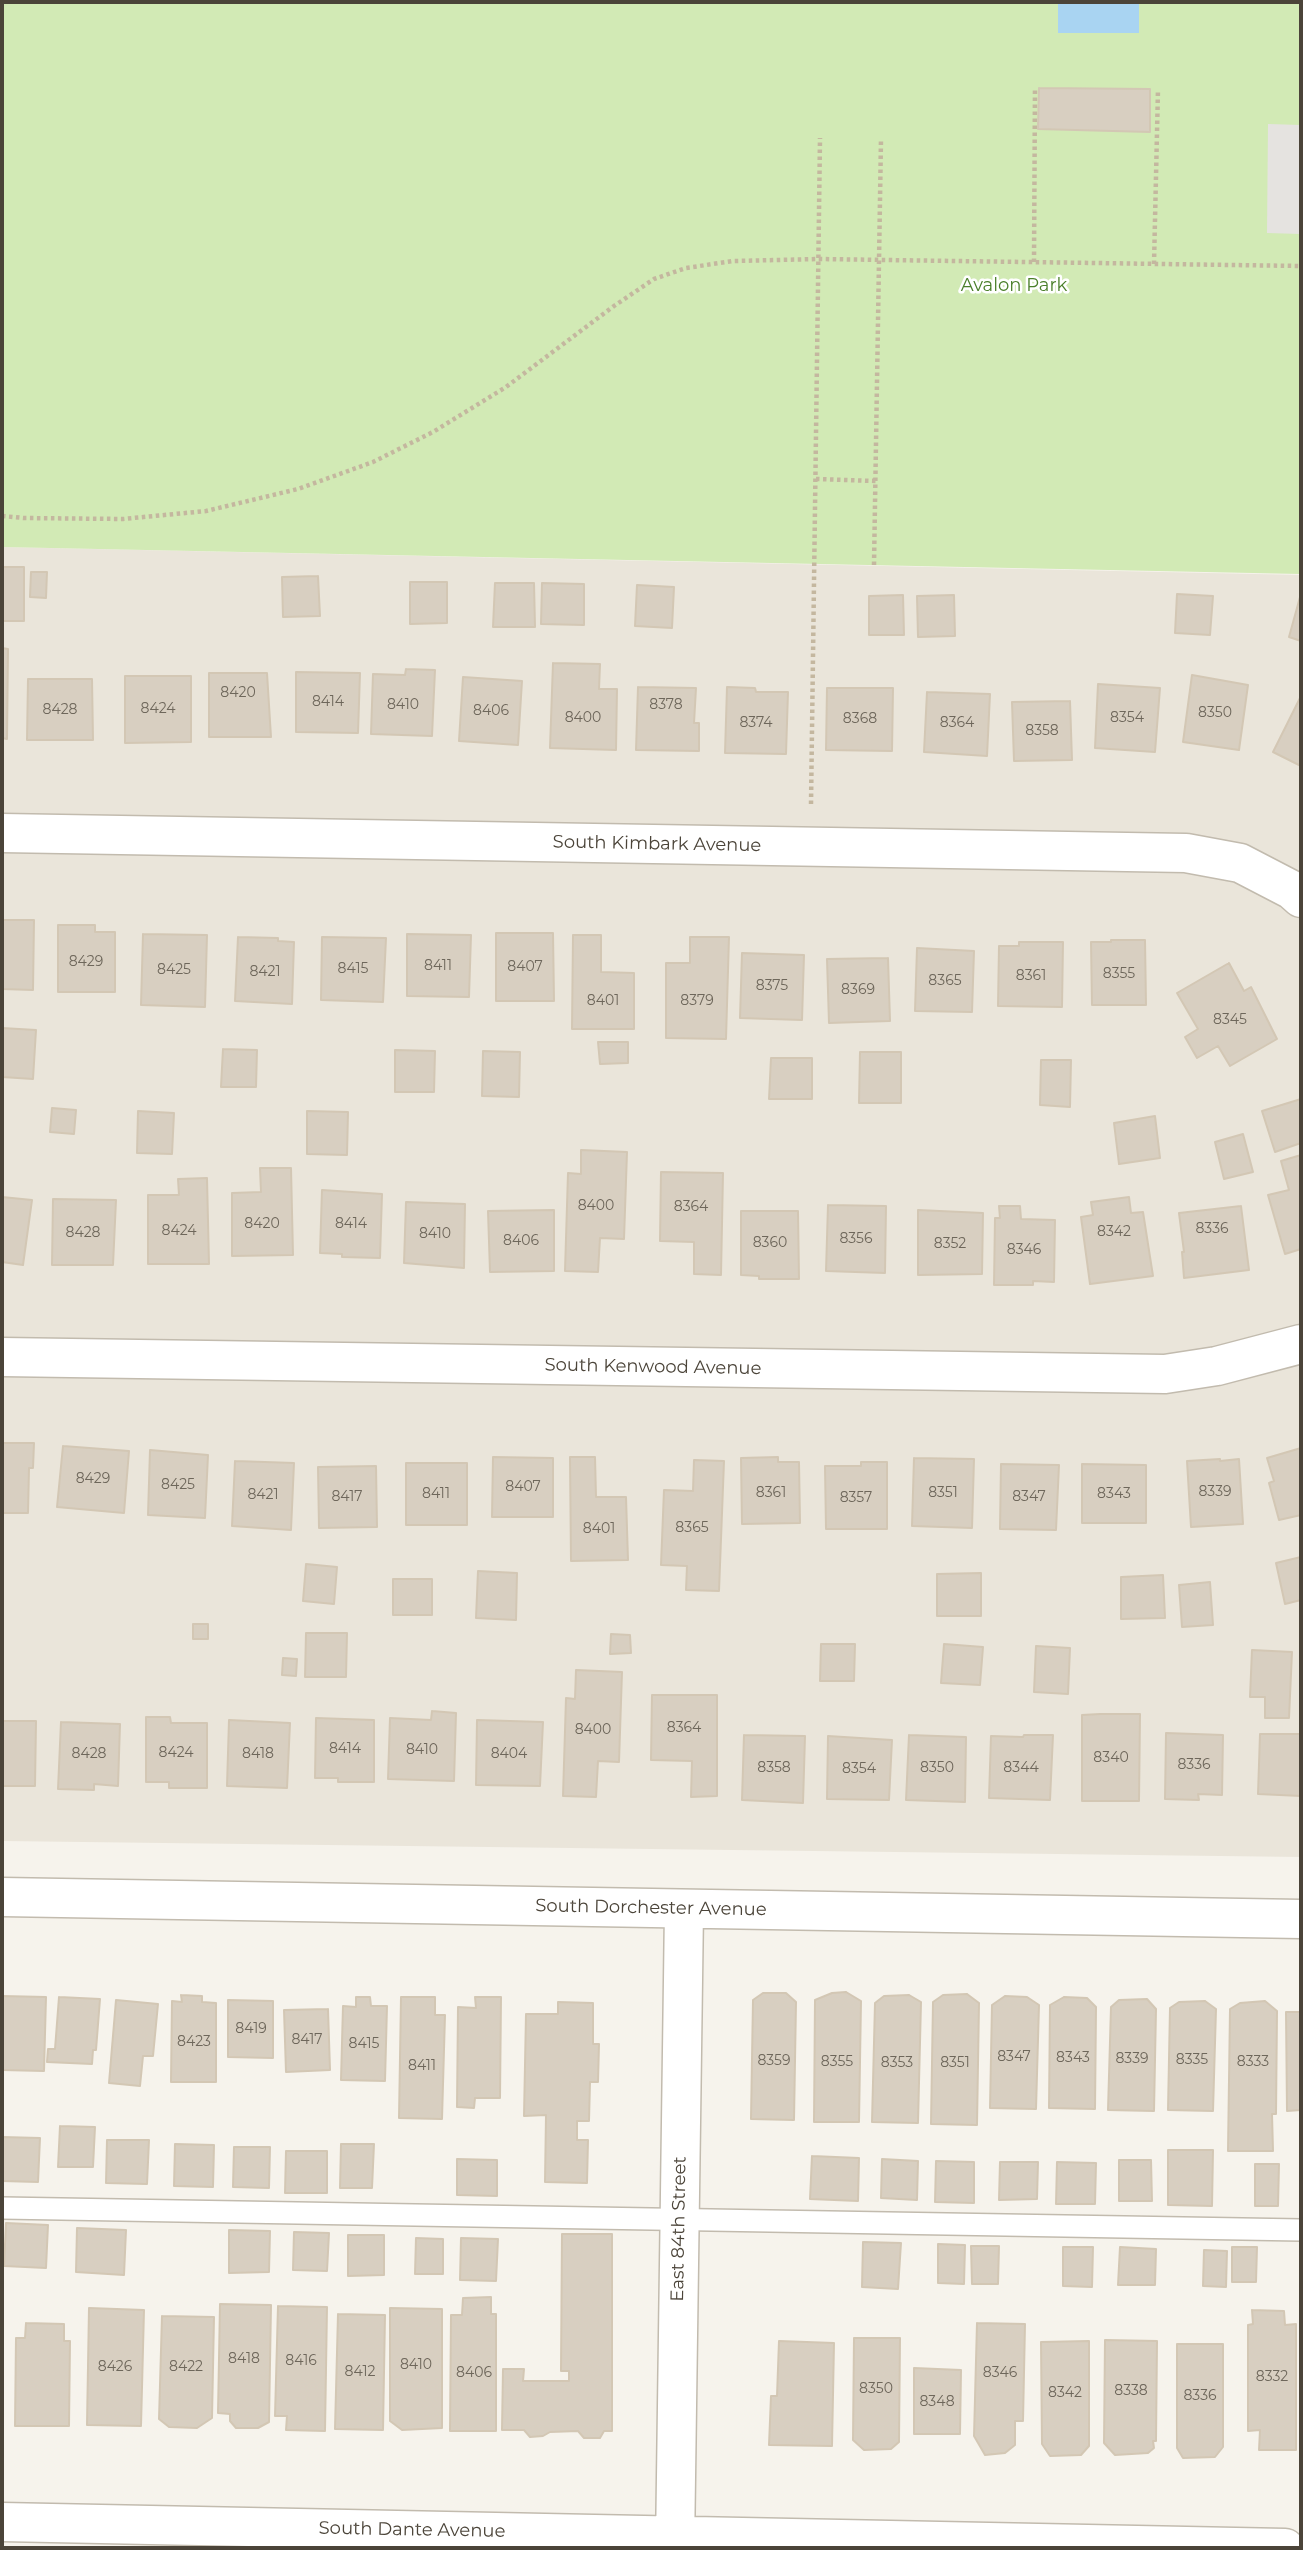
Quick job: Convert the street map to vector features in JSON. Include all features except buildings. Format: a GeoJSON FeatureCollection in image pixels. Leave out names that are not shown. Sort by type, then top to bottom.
{"type":"FeatureCollection","features":[{"type":"Feature","properties":{"kind":"street","name":"South Kimbark Avenue"},"geometry":{"type":"LineString","coordinates":[[2,833],[1186,853],[1240,863],[1292,890],[1301,898]]}},
{"type":"Feature","properties":{"kind":"street","name":"South Kenwood Avenue"},"geometry":{"type":"LineString","coordinates":[[2,1357],[1165,1374],[1216,1366],[1301,1344]]}},
{"type":"Feature","properties":{"kind":"street","name":"South Dorchester Avenue"},"geometry":{"type":"LineString","coordinates":[[2,1897],[1301,1919]]}},
{"type":"Feature","properties":{"kind":"street","name":"East 84th Street"},"geometry":{"type":"LineString","coordinates":[[676,2541],[684,1909]]}},
{"type":"Feature","properties":{"kind":"street","name":"South Dante Avenue"},"geometry":{"type":"LineString","coordinates":[[2,2522],[676,2541],[1284,2548]]}},
{"type":"Feature","properties":{"kind":"lane"},"geometry":{"type":"LineString","coordinates":[[2,2208],[1301,2230]]}},
{"type":"Feature","properties":{"kind":"path"},"geometry":{"type":"LineString","coordinates":[[1034,262],[1035,88]]}},
{"type":"Feature","properties":{"kind":"path"},"geometry":{"type":"LineString","coordinates":[[1154,264],[1158,89]]}},
{"type":"Feature","properties":{"kind":"path"},"geometry":{"type":"LineString","coordinates":[[811,804],[820,138]]}},
{"type":"Feature","properties":{"kind":"path"},"geometry":{"type":"LineString","coordinates":[[874,565],[881,139]]}},
{"type":"Feature","properties":{"kind":"path"},"geometry":{"type":"LineString","coordinates":[[2,516],[123,519],[206,511],[299,489],[373,462],[433,432],[506,387],[654,279],[686,268],[733,261],[818,259],[1301,266]]}},
{"type":"Feature","properties":{"kind":"path"},"geometry":{"type":"LineString","coordinates":[[816,479],[876,481]]}},
{"type":"Feature","properties":{"kind":"shaded area"},"geometry":{"type":"Polygon","coordinates":[[[1268,124],[1301,125],[1301,234],[1267,233],[1268,124]]]}},
{"type":"Feature","properties":{"kind":"shaded area"},"geometry":{"type":"Polygon","coordinates":[[[2,547],[1301,575],[1301,1857],[2,1841],[2,547]]]}},
{"type":"Feature","properties":{"kind":"green space","name":"Avalon Park"},"geometry":{"type":"Polygon","coordinates":[[[2,2],[1301,2],[1301,574],[2,547],[2,2]]]}},
{"type":"Feature","properties":{"kind":"water"},"geometry":{"type":"Polygon","coordinates":[[[1058,2],[1139,2],[1139,33],[1058,33],[1058,2]]]}}]}
